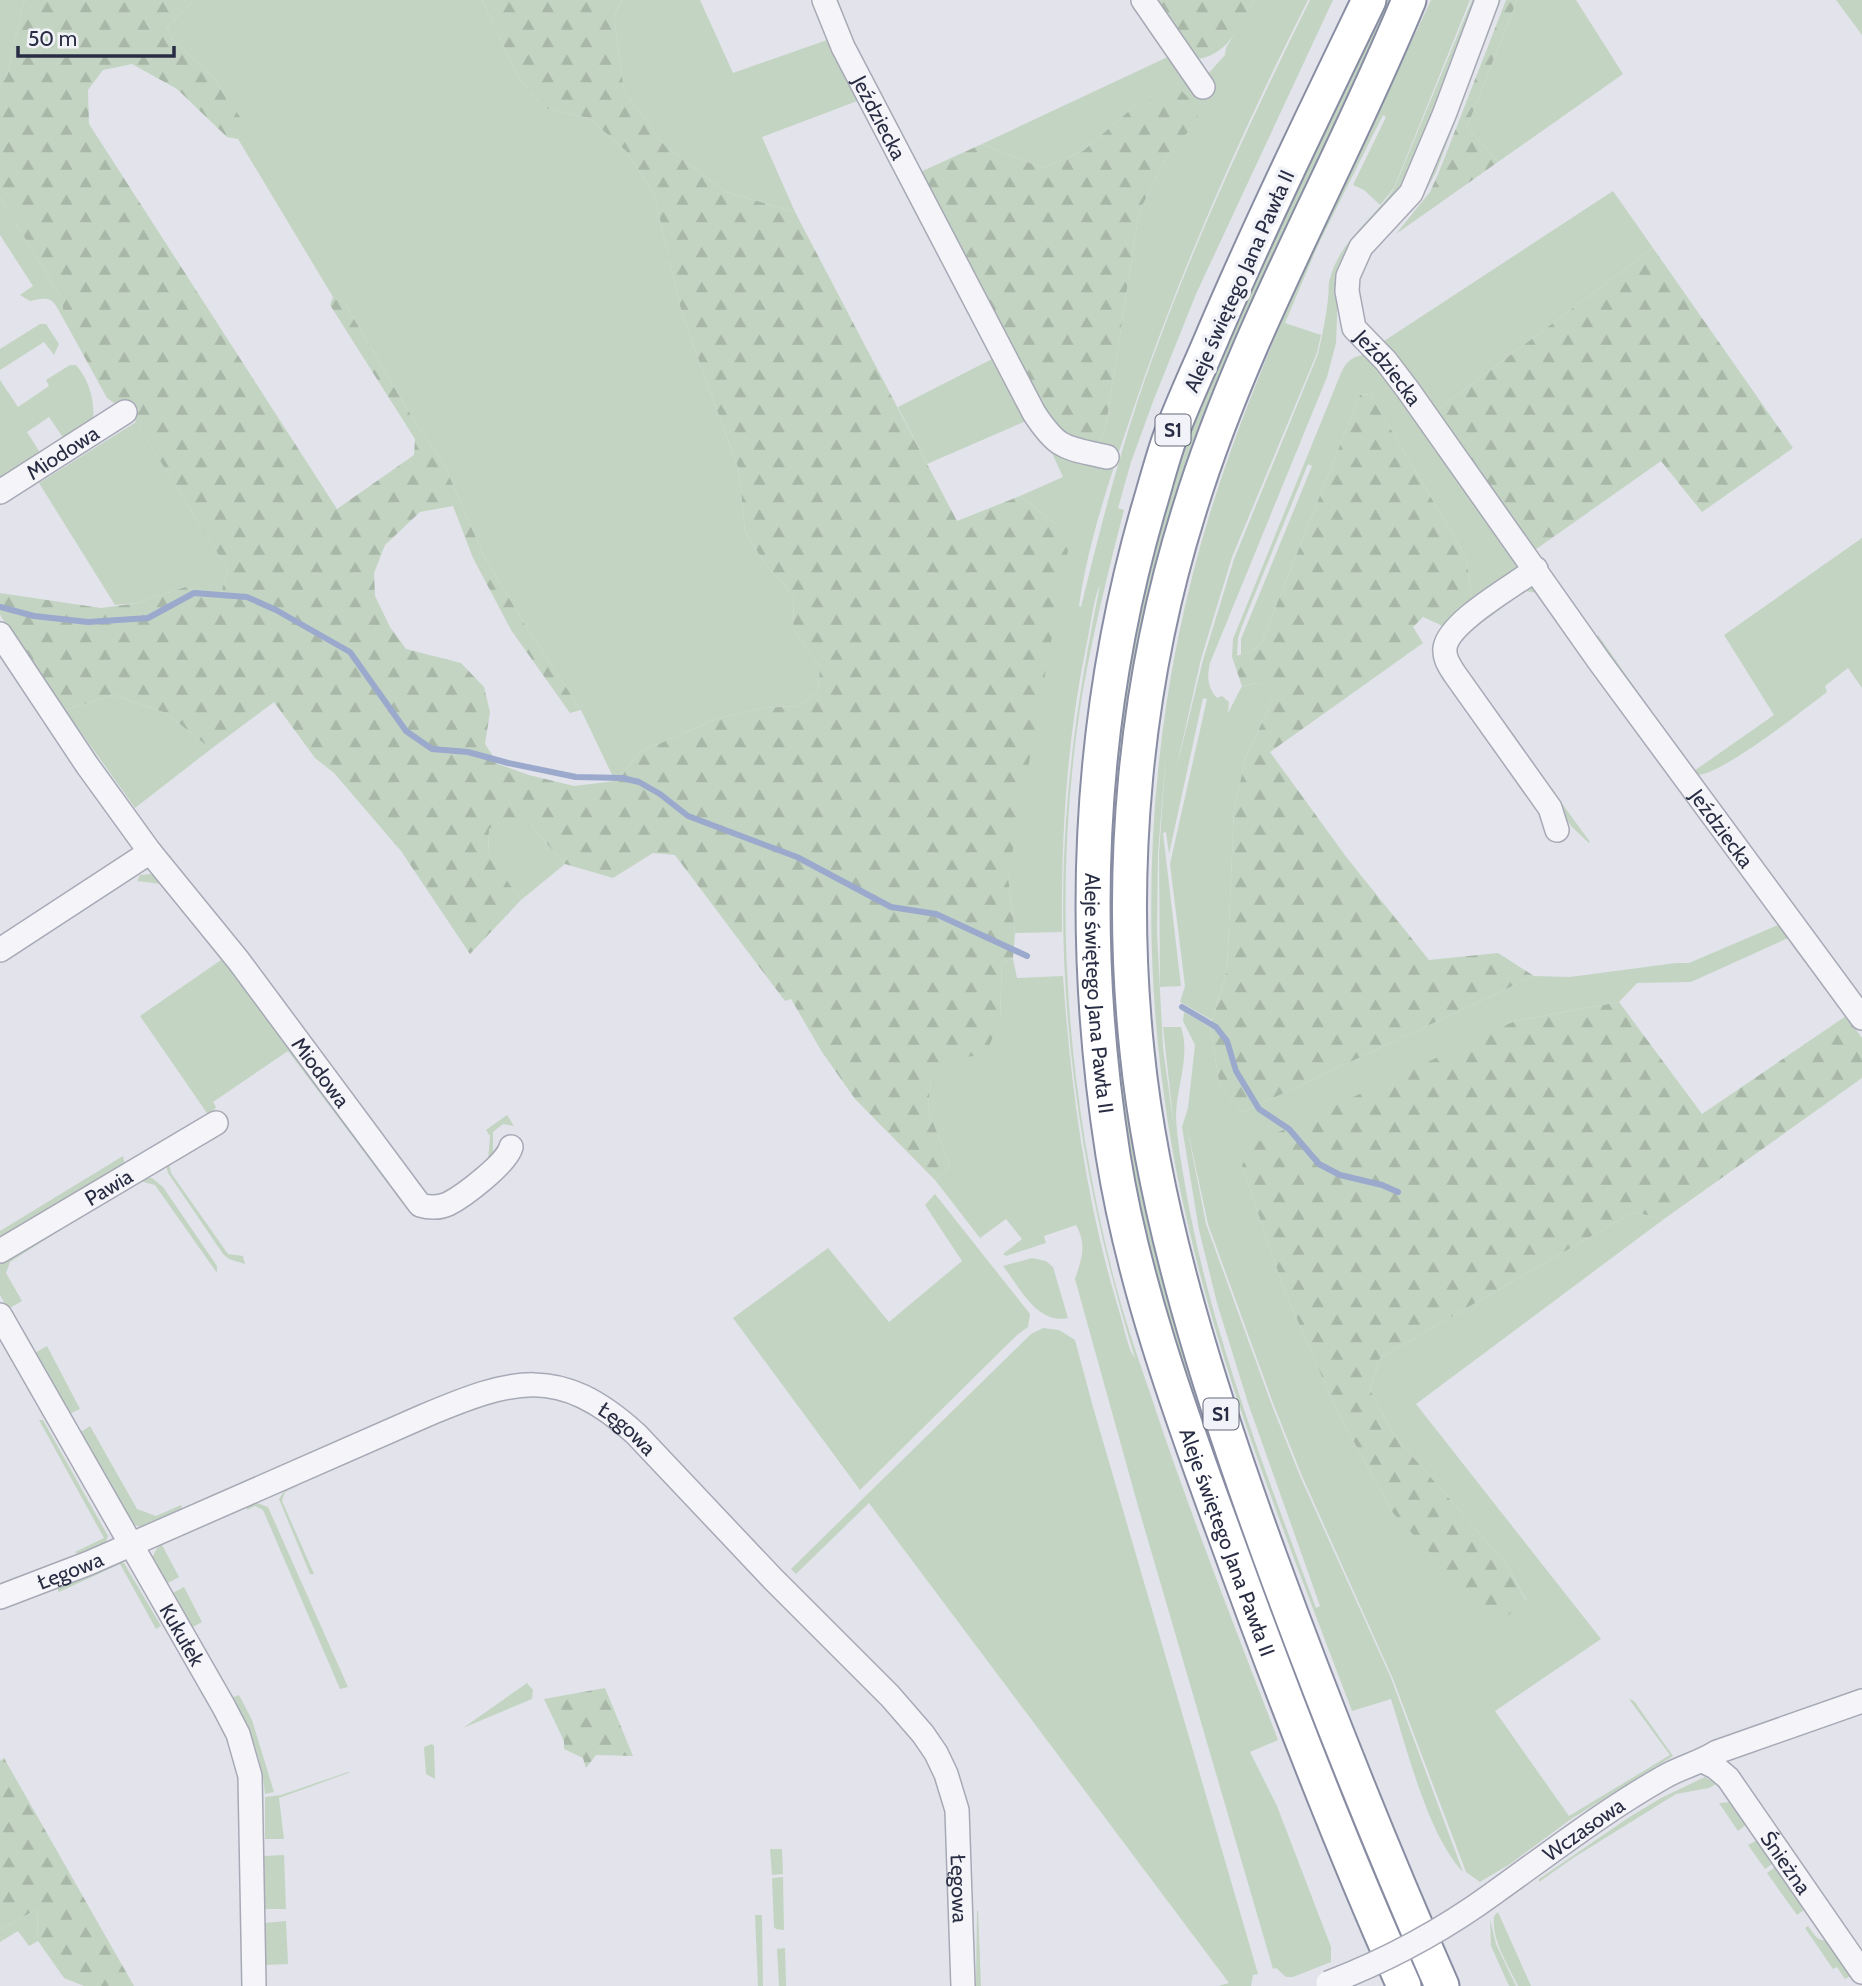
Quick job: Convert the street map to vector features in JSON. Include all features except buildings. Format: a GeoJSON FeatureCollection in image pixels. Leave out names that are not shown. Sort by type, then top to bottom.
{"type":"FeatureCollection","features":[{"type":"Feature","properties":{"kind":"highway","name":"Aleje świętego Jana Pawła II"},"geometry":{"type":"LineString","coordinates":[[1369,0],[1235,284],[1169,439],[1135,558],[1116,642],[1103,724],[1094,811],[1093,950],[1100,1056],[1113,1159],[1133,1251],[1153,1322],[1205,1481],[1267,1651],[1327,1804],[1404,1986]]}},
{"type":"Feature","properties":{"kind":"highway","name":"Aleje świętego Jana Pawła II"},"geometry":{"type":"LineString","coordinates":[[1409,0],[1268,302],[1214,436],[1188,512],[1154,651],[1142,726],[1130,877],[1129,947],[1137,1053],[1152,1151],[1175,1254],[1201,1349],[1238,1469],[1295,1625],[1365,1804],[1442,1986]]}},
{"type":"Feature","properties":{"kind":"street","name":"Jeździecka"},"geometry":{"type":"LineString","coordinates":[[824,0],[843,47],[1034,413],[1049,436],[1060,445],[1107,457]]}},
{"type":"Feature","properties":{"kind":"street"},"geometry":{"type":"LineString","coordinates":[[1143,0],[1203,87]]}},
{"type":"Feature","properties":{"kind":"street","name":"Jeździecka"},"geometry":{"type":"LineString","coordinates":[[1487,0],[1416,183],[1403,203],[1361,247],[1350,269],[1346,291],[1354,328],[1386,361],[1408,390],[1599,661],[1862,1018]]}},
{"type":"Feature","properties":{"kind":"street","name":"Miodowa"},"geometry":{"type":"LineString","coordinates":[[0,492],[125,412]]}},
{"type":"Feature","properties":{"kind":"street"},"geometry":{"type":"LineString","coordinates":[[1536,569],[1462,622],[1449,636],[1445,649],[1454,673],[1550,808],[1557,830]]}},
{"type":"Feature","properties":{"kind":"street","name":"Miodowa"},"geometry":{"type":"LineString","coordinates":[[0,634],[87,765],[150,852],[238,960],[420,1205],[438,1207],[449,1203],[500,1165],[509,1155],[511,1147]]}},
{"type":"Feature","properties":{"kind":"street"},"geometry":{"type":"LineString","coordinates":[[0,950],[150,852]]}},
{"type":"Feature","properties":{"kind":"street","name":"Pawia"},"geometry":{"type":"LineString","coordinates":[[0,1251],[216,1122]]}},
{"type":"Feature","properties":{"kind":"street","name":"Kukułek"},"geometry":{"type":"LineString","coordinates":[[0,1315],[224,1707],[246,1753],[252,1796],[254,1986]]}},
{"type":"Feature","properties":{"kind":"street","name":"Łęgowa"},"geometry":{"type":"LineString","coordinates":[[0,1597],[130,1545],[478,1394],[522,1385],[561,1388],[580,1393],[616,1416],[636,1434],[773,1579],[890,1696],[923,1734],[946,1774],[957,1810],[963,1986]]}},
{"type":"Feature","properties":{"kind":"street","name":"Wczasowa"},"geometry":{"type":"LineString","coordinates":[[1324,1985],[1415,1945],[1640,1792],[1686,1766],[1703,1761],[1717,1752],[1862,1701]]}},
{"type":"Feature","properties":{"kind":"street","name":"Śnieżna"},"geometry":{"type":"LineString","coordinates":[[1703,1761],[1716,1767],[1728,1778],[1862,1972]]}},
{"type":"Feature","properties":{"kind":"green space"},"geometry":{"type":"Polygon","coordinates":[[[0,0],[26,0],[7,76],[0,87],[0,0]]]}},
{"type":"Feature","properties":{"kind":"green space"},"geometry":{"type":"Polygon","coordinates":[[[26,0],[194,0],[167,28],[173,40],[214,78],[242,120],[238,139],[227,137],[177,89],[132,64],[103,70],[88,90],[89,124],[337,509],[414,455],[415,439],[330,305],[333,297],[344,302],[415,422],[444,464],[484,556],[581,710],[570,713],[511,630],[473,558],[453,506],[420,512],[385,545],[374,573],[375,596],[390,627],[406,649],[461,663],[484,687],[490,712],[485,744],[498,764],[574,786],[615,781],[642,751],[717,719],[762,708],[798,706],[818,692],[820,667],[793,629],[794,596],[766,565],[745,532],[739,470],[682,314],[654,194],[626,151],[589,118],[544,108],[519,79],[482,0],[622,0],[614,16],[624,91],[665,146],[726,192],[795,212],[957,521],[1020,496],[1054,523],[1068,550],[1008,877],[1015,933],[1013,959],[1002,962],[1000,1021],[985,1055],[954,1058],[931,1077],[928,1109],[950,1166],[935,1180],[855,1099],[822,1052],[791,999],[785,1001],[675,855],[653,853],[613,878],[565,864],[531,826],[509,817],[489,829],[488,854],[521,900],[470,954],[401,851],[334,773],[315,758],[274,702],[211,749],[166,713],[113,695],[65,710],[2,618],[0,593],[101,608],[138,603],[185,587],[219,599],[228,570],[124,403],[114,403],[107,398],[63,318],[63,301],[0,197],[0,87],[7,76],[26,0]]]}},
{"type":"Feature","properties":{"kind":"green space"},"geometry":{"type":"Polygon","coordinates":[[[194,0],[482,0],[519,79],[544,108],[589,118],[626,151],[654,194],[682,314],[739,470],[745,532],[766,565],[794,596],[793,629],[820,667],[818,692],[798,706],[762,708],[717,719],[642,751],[615,781],[581,710],[484,556],[444,464],[415,422],[344,302],[333,297],[238,139],[241,119],[214,78],[173,40],[167,28],[194,0]]]}},
{"type":"Feature","properties":{"kind":"green space"},"geometry":{"type":"Polygon","coordinates":[[[622,0],[700,0],[733,73],[827,40],[860,100],[762,137],[795,212],[726,192],[665,146],[624,91],[614,16],[622,0]]]}},
{"type":"Feature","properties":{"kind":"green space"},"geometry":{"type":"Polygon","coordinates":[[[1150,0],[1254,0],[1230,40],[1222,48],[1214,54],[1190,60],[1150,0]]]}},
{"type":"Feature","properties":{"kind":"green space"},"geometry":{"type":"Polygon","coordinates":[[[1254,0],[1308,0],[1235,153],[1169,310],[1100,510],[1083,582],[1081,607],[1136,406],[1193,254],[1249,126],[1310,0],[1333,0],[1196,294],[1131,462],[1118,508],[1124,510],[1082,696],[1072,770],[1066,920],[1068,995],[1075,1070],[1086,1144],[1117,1290],[1182,1485],[1278,1740],[1250,1752],[1277,1806],[1331,1947],[1331,1962],[1293,1977],[1286,1977],[1276,1968],[1273,1969],[1138,1506],[1075,1279],[1082,1252],[1079,1232],[1076,1225],[1044,1236],[1046,1243],[1006,1256],[1003,1254],[1022,1239],[1006,1219],[980,1238],[935,1180],[950,1166],[928,1109],[931,1076],[1000,1021],[1002,962],[1013,959],[1017,978],[1063,976],[1070,1061],[1089,1189],[1108,1273],[1128,1344],[1135,1358],[1115,1289],[1085,1150],[1074,1080],[1063,938],[1068,795],[1081,690],[1100,585],[1080,678],[1070,750],[1064,823],[1062,932],[1015,933],[1008,877],[1054,523],[1020,496],[1063,477],[1052,453],[1054,449],[1097,449],[1106,425],[1139,212],[1166,158],[1198,119],[1136,105],[1083,151],[1043,168],[982,144],[1172,55],[1207,75],[1225,55],[1226,48],[1254,0]]]}},
{"type":"Feature","properties":{"kind":"green space"},"geometry":{"type":"Polygon","coordinates":[[[1381,0],[1392,0],[1265,276],[1150,607],[1134,1129],[1432,1986],[1420,1986],[1324,1761],[1222,1489],[1138,1227],[1104,988],[1117,703],[1165,496],[1224,341],[1381,0]]]}},
{"type":"Feature","properties":{"kind":"green space"},"geometry":{"type":"Polygon","coordinates":[[[1431,0],[1470,0],[1394,188],[1380,205],[1364,190],[1353,185],[1386,117],[1383,115],[1318,245],[1285,323],[1321,335],[1317,353],[1232,557],[1201,659],[1176,770],[1203,660],[1234,559],[1318,354],[1326,313],[1329,280],[1349,241],[1394,189],[1472,0],[1478,0],[1413,171],[1338,290],[1336,343],[1327,377],[1210,663],[1210,686],[1217,698],[1222,696],[1229,702],[1228,713],[1242,686],[1257,683],[1270,687],[1271,704],[1246,756],[1234,809],[1227,971],[1212,1020],[1180,1002],[1185,986],[1170,864],[1207,699],[1203,698],[1169,854],[1166,832],[1163,833],[1181,986],[1160,987],[1159,854],[1166,752],[1158,854],[1157,932],[1163,1048],[1174,1127],[1163,1027],[1181,1027],[1184,1060],[1176,1117],[1186,1191],[1197,1244],[1225,1350],[1242,1402],[1316,1608],[1320,1606],[1248,1403],[1217,1303],[1199,1230],[1182,1127],[1188,1108],[1195,1045],[1183,1021],[1184,1012],[1210,1027],[1220,1087],[1243,1112],[1534,976],[1570,977],[1689,963],[1778,925],[1771,917],[1775,917],[1788,938],[1691,982],[1637,983],[1619,1002],[1515,1021],[1242,1166],[1284,1289],[1336,1409],[1393,1513],[1504,1618],[1526,1600],[1507,1565],[1393,1434],[1370,1390],[1380,1358],[1633,1212],[1664,1219],[1416,1404],[1601,1639],[1495,1711],[1569,1816],[1670,1755],[1629,1699],[1634,1701],[1673,1756],[1571,1819],[1510,1864],[1480,1882],[1466,1872],[1393,1679],[1302,1476],[1273,1403],[1208,1224],[1187,1127],[1206,1224],[1271,1403],[1300,1476],[1391,1678],[1463,1872],[1439,1836],[1429,1814],[1391,1699],[1352,1711],[1262,1471],[1221,1349],[1188,1225],[1170,1137],[1158,1047],[1152,958],[1152,868],[1157,778],[1169,688],[1186,600],[1210,513],[1232,447],[1284,317],[1341,189],[1431,0]]]}},
{"type":"Feature","properties":{"kind":"green space"},"geometry":{"type":"Polygon","coordinates":[[[1497,0],[1501,0],[1436,172],[1422,196],[1393,231],[1389,228],[1497,0]]]}},
{"type":"Feature","properties":{"kind":"green space"},"geometry":{"type":"Polygon","coordinates":[[[1506,0],[1517,0],[1467,127],[1498,162],[1396,234],[1430,192],[1506,0]]]}},
{"type":"Feature","properties":{"kind":"green space"},"geometry":{"type":"Polygon","coordinates":[[[1517,0],[1576,0],[1623,74],[1498,162],[1467,127],[1517,0]]]}},
{"type":"Feature","properties":{"kind":"green space"},"geometry":{"type":"Polygon","coordinates":[[[1836,0],[1862,0],[1862,35],[1836,0]]]}},
{"type":"Feature","properties":{"kind":"green space"},"geometry":{"type":"Polygon","coordinates":[[[1178,88],[1195,103],[1198,120],[1166,158],[1139,212],[1106,425],[1097,449],[1058,436],[918,173],[982,144],[1043,168],[1083,151],[1136,105],[1178,88]]]}},
{"type":"Feature","properties":{"kind":"green space"},"geometry":{"type":"Polygon","coordinates":[[[1613,191],[1653,248],[1433,413],[1381,343],[1613,191]]]}},
{"type":"Feature","properties":{"kind":"green space"},"geometry":{"type":"Polygon","coordinates":[[[0,197],[63,301],[63,318],[51,300],[30,301],[20,295],[33,286],[0,235],[0,197]]]}},
{"type":"Feature","properties":{"kind":"green space"},"geometry":{"type":"Polygon","coordinates":[[[1653,248],[1793,448],[1702,512],[1661,461],[1532,552],[1433,413],[1653,248]]]}},
{"type":"Feature","properties":{"kind":"green space"},"geometry":{"type":"Polygon","coordinates":[[[40,324],[46,324],[59,344],[54,355],[44,342],[0,370],[0,349],[40,324]]]}},
{"type":"Feature","properties":{"kind":"green space"},"geometry":{"type":"Polygon","coordinates":[[[1363,355],[1381,366],[1519,566],[1517,573],[1473,607],[1466,557],[1370,394],[1360,395],[1261,644],[1241,655],[1241,639],[1312,466],[1308,464],[1242,626],[1237,656],[1232,657],[1233,639],[1341,373],[1349,361],[1363,355]]]}},
{"type":"Feature","properties":{"kind":"green space"},"geometry":{"type":"Polygon","coordinates":[[[994,358],[1026,421],[927,464],[898,407],[994,358]]]}},
{"type":"Feature","properties":{"kind":"green space"},"geometry":{"type":"Polygon","coordinates":[[[70,365],[76,365],[88,385],[93,422],[68,438],[62,436],[49,417],[27,432],[39,451],[38,457],[0,481],[0,380],[18,407],[49,386],[46,380],[70,365]]]}},
{"type":"Feature","properties":{"kind":"green space"},"geometry":{"type":"Polygon","coordinates":[[[1370,394],[1466,557],[1473,607],[1445,627],[1423,617],[1413,627],[1423,643],[1270,752],[1347,858],[1429,960],[1498,953],[1534,976],[1243,1112],[1220,1087],[1210,1027],[1227,971],[1234,809],[1246,756],[1271,704],[1269,687],[1257,683],[1242,686],[1232,657],[1250,652],[1261,644],[1360,395],[1370,394]]]}},
{"type":"Feature","properties":{"kind":"green space"},"geometry":{"type":"Polygon","coordinates":[[[136,422],[228,570],[219,599],[185,587],[138,603],[115,605],[39,483],[136,422]]]}},
{"type":"Feature","properties":{"kind":"green space"},"geometry":{"type":"Polygon","coordinates":[[[1862,538],[1862,688],[1848,668],[1825,686],[1827,692],[1762,740],[1724,765],[1697,775],[1694,771],[1774,715],[1724,635],[1862,538]]]}},
{"type":"Feature","properties":{"kind":"green space"},"geometry":{"type":"Polygon","coordinates":[[[1527,586],[1541,589],[1549,600],[1547,605],[1538,593],[1525,591],[1457,641],[1454,655],[1589,843],[1572,827],[1452,660],[1452,643],[1468,624],[1488,608],[1527,586]]]}},
{"type":"Feature","properties":{"kind":"green space"},"geometry":{"type":"Polygon","coordinates":[[[1598,635],[1650,709],[1645,707],[1595,640],[1598,635]]]}},
{"type":"Feature","properties":{"kind":"green space"},"geometry":{"type":"Polygon","coordinates":[[[113,695],[166,713],[211,749],[135,808],[65,710],[113,695]]]}},
{"type":"Feature","properties":{"kind":"green space"},"geometry":{"type":"Polygon","coordinates":[[[509,816],[531,826],[565,864],[521,900],[488,855],[489,829],[509,816]]]}},
{"type":"Feature","properties":{"kind":"green space"},"geometry":{"type":"Polygon","coordinates":[[[150,874],[166,881],[408,1200],[403,1204],[288,1051],[213,1102],[216,1107],[209,1116],[140,1016],[221,960],[162,884],[137,881],[140,875],[150,874]]]}},
{"type":"Feature","properties":{"kind":"green space"},"geometry":{"type":"Polygon","coordinates":[[[1619,1002],[1702,1114],[1846,1016],[1862,1038],[1862,1078],[1664,1219],[1633,1212],[1380,1358],[1370,1390],[1393,1434],[1507,1565],[1526,1601],[1505,1618],[1484,1610],[1393,1513],[1336,1409],[1284,1289],[1242,1166],[1251,1145],[1515,1021],[1619,1002]]]}},
{"type":"Feature","properties":{"kind":"green space"},"geometry":{"type":"Polygon","coordinates":[[[507,1115],[514,1126],[503,1124],[493,1132],[493,1157],[488,1162],[490,1136],[486,1130],[507,1115]]]}},
{"type":"Feature","properties":{"kind":"green space"},"geometry":{"type":"Polygon","coordinates":[[[123,1156],[125,1165],[0,1240],[0,1231],[123,1156]]]}},
{"type":"Feature","properties":{"kind":"green space"},"geometry":{"type":"Polygon","coordinates":[[[169,1163],[171,1173],[228,1254],[243,1256],[245,1264],[223,1254],[168,1173],[166,1165],[169,1163]]]}},
{"type":"Feature","properties":{"kind":"green space"},"geometry":{"type":"Polygon","coordinates":[[[144,1177],[152,1178],[163,1187],[217,1266],[217,1273],[155,1185],[140,1181],[77,1220],[75,1213],[144,1177]]]}},
{"type":"Feature","properties":{"kind":"green space"},"geometry":{"type":"Polygon","coordinates":[[[935,1194],[1030,1314],[1028,1327],[860,1490],[733,1318],[828,1248],[889,1322],[962,1261],[925,1205],[935,1194]]]}},
{"type":"Feature","properties":{"kind":"green space"},"geometry":{"type":"Polygon","coordinates":[[[60,1223],[65,1227],[10,1262],[6,1273],[22,1301],[8,1309],[0,1295],[0,1260],[60,1223]]]}},
{"type":"Feature","properties":{"kind":"green space"},"geometry":{"type":"Polygon","coordinates":[[[1032,1258],[1046,1261],[1053,1267],[1068,1318],[1057,1319],[1038,1310],[1003,1266],[1032,1258]]]}},
{"type":"Feature","properties":{"kind":"green space"},"geometry":{"type":"Polygon","coordinates":[[[1043,1328],[1059,1330],[1075,1340],[1258,1974],[1253,1975],[1251,1986],[1218,1986],[1229,1983],[869,1503],[796,1574],[791,1569],[1031,1334],[1043,1328]]]}},
{"type":"Feature","properties":{"kind":"green space"},"geometry":{"type":"Polygon","coordinates":[[[47,1346],[80,1409],[67,1415],[33,1354],[47,1346]]]}},
{"type":"Feature","properties":{"kind":"green space"},"geometry":{"type":"Polygon","coordinates":[[[39,1420],[43,1420],[108,1536],[105,1544],[80,1555],[75,1552],[104,1538],[39,1420]]]}},
{"type":"Feature","properties":{"kind":"green space"},"geometry":{"type":"Polygon","coordinates":[[[90,1426],[137,1509],[156,1516],[181,1505],[182,1508],[140,1527],[131,1523],[78,1434],[90,1426]]]}},
{"type":"Feature","properties":{"kind":"green space"},"geometry":{"type":"Polygon","coordinates":[[[302,1484],[285,1492],[282,1501],[314,1574],[310,1574],[279,1499],[284,1491],[302,1484]]]}},
{"type":"Feature","properties":{"kind":"green space"},"geometry":{"type":"Polygon","coordinates":[[[257,1503],[268,1507],[348,1687],[340,1689],[263,1510],[255,1506],[247,1510],[247,1507],[257,1503]]]}},
{"type":"Feature","properties":{"kind":"green space"},"geometry":{"type":"Polygon","coordinates":[[[162,1545],[179,1577],[166,1584],[152,1558],[157,1548],[162,1545]]]}},
{"type":"Feature","properties":{"kind":"green space"},"geometry":{"type":"Polygon","coordinates":[[[119,1562],[124,1563],[161,1626],[156,1629],[120,1564],[59,1592],[57,1588],[59,1583],[119,1562]]]}},
{"type":"Feature","properties":{"kind":"green space"},"geometry":{"type":"Polygon","coordinates":[[[184,1587],[202,1622],[191,1628],[171,1594],[184,1587]]]}},
{"type":"Feature","properties":{"kind":"green space"},"geometry":{"type":"Polygon","coordinates":[[[527,1683],[533,1690],[532,1699],[463,1728],[527,1683]]]}},
{"type":"Feature","properties":{"kind":"green space"},"geometry":{"type":"Polygon","coordinates":[[[605,1688],[633,1756],[596,1755],[586,1768],[583,1758],[564,1749],[564,1741],[544,1699],[605,1688]]]}},
{"type":"Feature","properties":{"kind":"green space"},"geometry":{"type":"Polygon","coordinates":[[[239,1695],[252,1720],[274,1792],[265,1794],[254,1743],[231,1698],[239,1695]]]}},
{"type":"Feature","properties":{"kind":"green space"},"geometry":{"type":"Polygon","coordinates":[[[432,1744],[435,1779],[426,1774],[424,1747],[432,1744]]]}},
{"type":"Feature","properties":{"kind":"green space"},"geometry":{"type":"Polygon","coordinates":[[[4,1758],[134,1986],[84,1986],[64,1978],[38,1941],[37,1909],[0,1930],[0,1761],[4,1758]]]}},
{"type":"Feature","properties":{"kind":"green space"},"geometry":{"type":"Polygon","coordinates":[[[351,1772],[279,1798],[284,1839],[265,1839],[265,1797],[281,1795],[351,1772]]]}},
{"type":"Feature","properties":{"kind":"green space"},"geometry":{"type":"Polygon","coordinates":[[[1705,1777],[1716,1784],[1709,1788],[1676,1794],[1539,1882],[1539,1879],[1628,1818],[1661,1798],[1705,1777]]]}},
{"type":"Feature","properties":{"kind":"green space"},"geometry":{"type":"Polygon","coordinates":[[[1733,1802],[1747,1824],[1738,1831],[1719,1803],[1733,1802]]]}},
{"type":"Feature","properties":{"kind":"green space"},"geometry":{"type":"Polygon","coordinates":[[[1759,1839],[1775,1862],[1765,1869],[1748,1845],[1759,1839]]]}},
{"type":"Feature","properties":{"kind":"green space"},"geometry":{"type":"Polygon","coordinates":[[[770,1849],[782,1849],[783,1874],[772,1875],[770,1849]]]}},
{"type":"Feature","properties":{"kind":"green space"},"geometry":{"type":"Polygon","coordinates":[[[284,1855],[286,1909],[265,1909],[264,1856],[284,1855]]]}},
{"type":"Feature","properties":{"kind":"green space"},"geometry":{"type":"Polygon","coordinates":[[[1778,1865],[1808,1907],[1797,1915],[1767,1873],[1778,1865]]]}},
{"type":"Feature","properties":{"kind":"green space"},"geometry":{"type":"Polygon","coordinates":[[[783,1877],[784,1930],[774,1927],[772,1878],[783,1877]]]}},
{"type":"Feature","properties":{"kind":"green space"},"geometry":{"type":"Polygon","coordinates":[[[37,1909],[38,1941],[29,1946],[18,1931],[0,1942],[0,1930],[37,1909]]]}},
{"type":"Feature","properties":{"kind":"green space"},"geometry":{"type":"Polygon","coordinates":[[[978,1910],[981,1986],[976,1986],[978,1910]]]}},
{"type":"Feature","properties":{"kind":"green space"},"geometry":{"type":"Polygon","coordinates":[[[1498,1912],[1531,1986],[1518,1986],[1501,1952],[1494,1925],[1494,1916],[1498,1912]]]}},
{"type":"Feature","properties":{"kind":"green space"},"geometry":{"type":"Polygon","coordinates":[[[755,1915],[762,1915],[763,1986],[758,1986],[755,1915]]]}},
{"type":"Feature","properties":{"kind":"green space"},"geometry":{"type":"Polygon","coordinates":[[[1490,1919],[1496,1944],[1516,1986],[1509,1986],[1491,1946],[1490,1919]]]}},
{"type":"Feature","properties":{"kind":"green space"},"geometry":{"type":"Polygon","coordinates":[[[286,1921],[288,1964],[264,1965],[264,1923],[286,1921]]]}},
{"type":"Feature","properties":{"kind":"green space"},"geometry":{"type":"Polygon","coordinates":[[[1808,1926],[1820,1939],[1831,1939],[1855,1973],[1845,1979],[1837,1967],[1833,1969],[1805,1928],[1808,1926]]]}},
{"type":"Feature","properties":{"kind":"green space"},"geometry":{"type":"Polygon","coordinates":[[[785,1948],[786,1986],[779,1986],[777,1949],[785,1948]]]}},
{"type":"Feature","properties":{"kind":"waterway"},"geometry":{"type":"LineString","coordinates":[[0,607],[34,616],[88,622],[148,618],[194,593],[247,597],[276,610],[350,652],[406,731],[432,749],[468,752],[576,777],[622,778],[639,782],[660,794],[688,816],[797,857],[891,907],[936,914],[1027,956]]}},
{"type":"Feature","properties":{"kind":"waterway"},"geometry":{"type":"LineString","coordinates":[[1182,1007],[1216,1027],[1227,1041],[1236,1071],[1259,1109],[1289,1129],[1319,1164],[1340,1175],[1382,1185],[1398,1192]]}}]}
